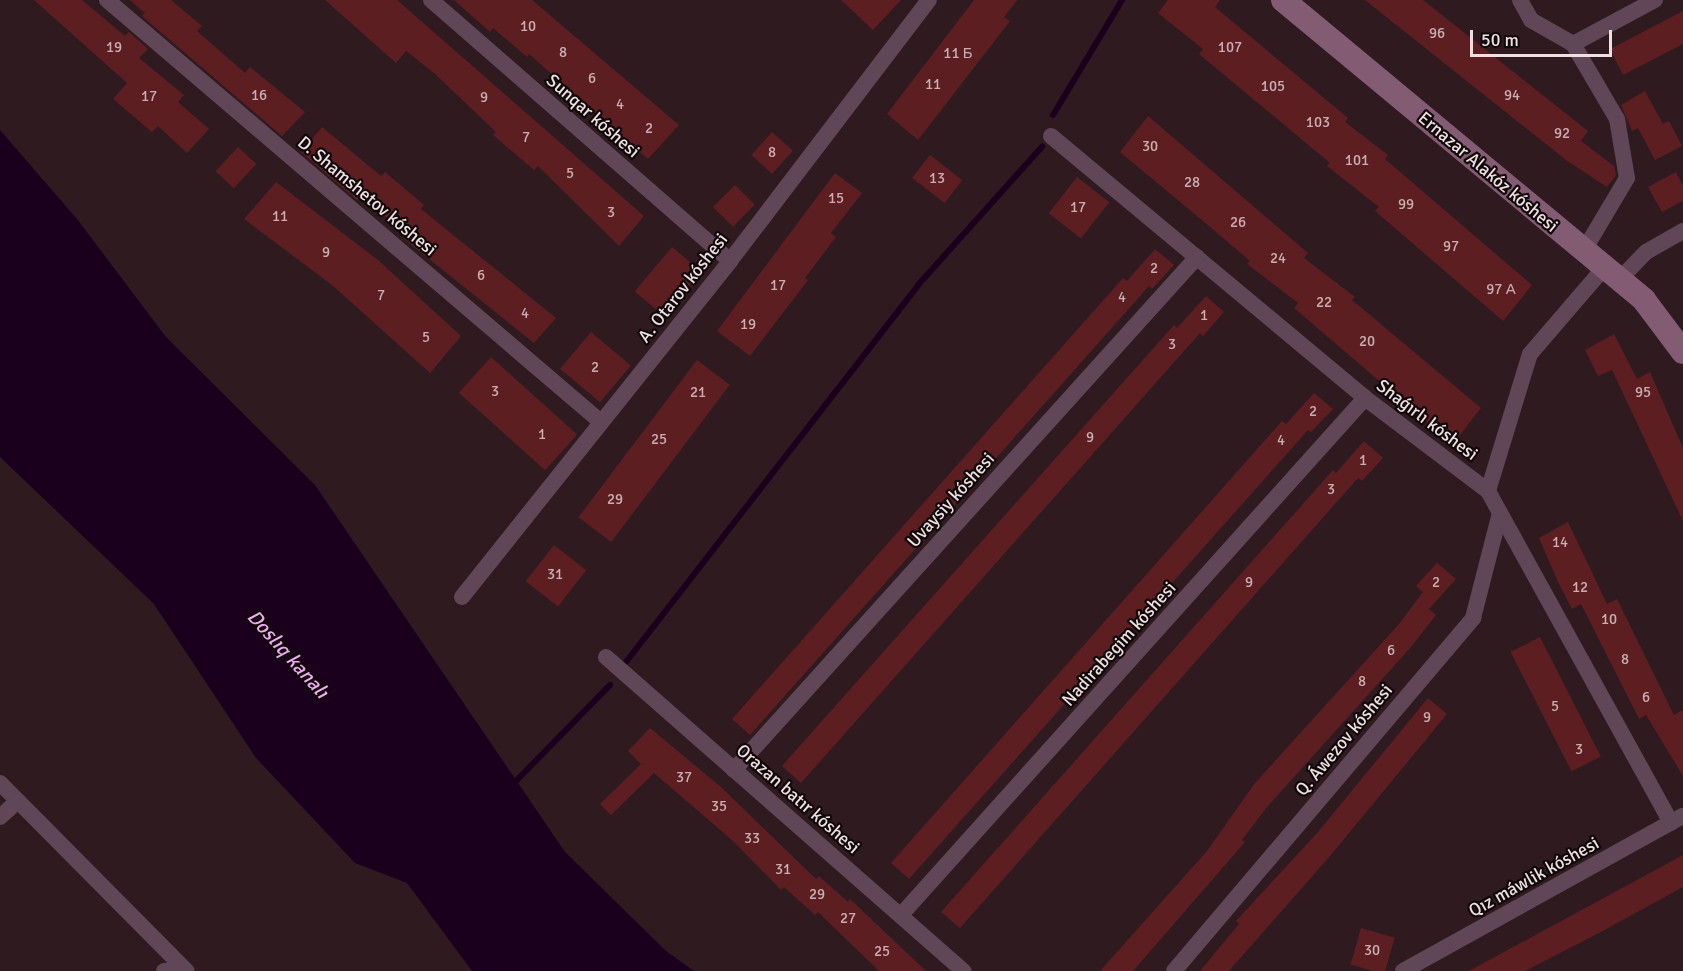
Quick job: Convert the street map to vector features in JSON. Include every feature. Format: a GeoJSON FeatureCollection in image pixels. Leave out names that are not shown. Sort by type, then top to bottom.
{"type":"FeatureCollection","features":[{"type":"Feature","properties":{"kind":"main road","name":"Ernazar Alakóz kóshesi"},"geometry":{"type":"LineString","coordinates":[[1283,0],[1610,275],[1644,300],[1683,352]]}},
{"type":"Feature","properties":{"kind":"street","name":"D. Shamshetov kóshesi"},"geometry":{"type":"LineString","coordinates":[[107,0],[601,422]]}},
{"type":"Feature","properties":{"kind":"street","name":"Sunqar kóshesi"},"geometry":{"type":"LineString","coordinates":[[431,0],[730,261]]}},
{"type":"Feature","properties":{"kind":"street"},"geometry":{"type":"LineString","coordinates":[[1520,0],[1531,20],[1573,44],[1617,119],[1627,178],[1583,252]]}},
{"type":"Feature","properties":{"kind":"street"},"geometry":{"type":"LineString","coordinates":[[1573,44],[1655,0]]}},
{"type":"Feature","properties":{"kind":"street","name":"A. Otarov kóshesi"},"geometry":{"type":"LineString","coordinates":[[462,597],[730,261],[926,1]]}},
{"type":"Feature","properties":{"kind":"street","name":"Shaǵırlı kóshesi"},"geometry":{"type":"LineString","coordinates":[[1051,136],[1365,398],[1488,492],[1677,820]]}},
{"type":"Feature","properties":{"kind":"street"},"geometry":{"type":"LineString","coordinates":[[1488,492],[1530,354],[1610,275],[1683,231]]}},
{"type":"Feature","properties":{"kind":"street","name":"Uvaysiy kóshesi"},"geometry":{"type":"LineString","coordinates":[[734,770],[1197,257]]}},
{"type":"Feature","properties":{"kind":"street","name":"Nadirabegim kóshesi"},"geometry":{"type":"LineString","coordinates":[[901,915],[1365,398]]}},
{"type":"Feature","properties":{"kind":"street","name":"Q. Áwezov kóshesi"},"geometry":{"type":"LineString","coordinates":[[1174,971],[1473,618],[1500,513]]}},
{"type":"Feature","properties":{"kind":"street","name":"Orazan batır kóshesi"},"geometry":{"type":"LineString","coordinates":[[606,657],[964,971]]}},
{"type":"Feature","properties":{"kind":"street"},"geometry":{"type":"LineString","coordinates":[[0,783],[186,970]]}},
{"type":"Feature","properties":{"kind":"street"},"geometry":{"type":"LineString","coordinates":[[0,817],[18,801]]}},
{"type":"Feature","properties":{"kind":"street","name":"Qız máwlik kóshesi"},"geometry":{"type":"LineString","coordinates":[[1403,971],[1677,820]]}},
{"type":"Feature","properties":{"kind":"street"},"geometry":{"type":"LineString","coordinates":[[164,971],[186,970]]}},
{"type":"Feature","properties":{"kind":"water","name":"Doslıq kanalı"},"geometry":{"type":"Polygon","coordinates":[[[0,130],[77,219],[166,337],[315,485],[565,852],[666,951],[694,971],[472,971],[407,883],[355,863],[256,758],[154,604],[0,457],[0,130]]]}},
{"type":"Feature","properties":{"kind":"building"},"geometry":{"type":"Polygon","coordinates":[[[34,0],[82,0],[125,36],[129,32],[148,49],[139,58],[184,95],[178,102],[209,129],[187,153],[158,126],[152,132],[113,99],[127,83],[34,0]]]}},
{"type":"Feature","properties":{"kind":"building"},"geometry":{"type":"Polygon","coordinates":[[[130,0],[171,0],[202,26],[197,31],[245,73],[250,67],[305,112],[282,136],[142,16],[145,13],[130,0]]]}},
{"type":"Feature","properties":{"kind":"building"},"geometry":{"type":"Polygon","coordinates":[[[325,0],[397,0],[644,216],[619,246],[538,166],[534,170],[493,135],[496,132],[434,73],[406,51],[396,63],[325,0]]]}},
{"type":"Feature","properties":{"kind":"building"},"geometry":{"type":"Polygon","coordinates":[[[454,0],[532,0],[679,125],[648,159],[529,54],[527,57],[493,28],[490,32],[454,0]]]}},
{"type":"Feature","properties":{"kind":"building"},"geometry":{"type":"Polygon","coordinates":[[[841,0],[901,0],[873,30],[841,0]]]}},
{"type":"Feature","properties":{"kind":"building"},"geometry":{"type":"Polygon","coordinates":[[[974,0],[1017,0],[1004,17],[1010,21],[918,140],[887,114],[974,0]]]}},
{"type":"Feature","properties":{"kind":"building"},"geometry":{"type":"Polygon","coordinates":[[[1168,0],[1220,0],[1215,7],[1348,118],[1345,122],[1388,155],[1385,159],[1532,285],[1503,321],[1375,211],[1379,207],[1327,166],[1330,163],[1199,54],[1203,49],[1158,13],[1168,0]]]}},
{"type":"Feature","properties":{"kind":"building"},"geometry":{"type":"Polygon","coordinates":[[[1365,0],[1423,0],[1588,131],[1581,141],[1614,166],[1616,175],[1607,187],[1566,160],[1365,0]]]}},
{"type":"Feature","properties":{"kind":"building"},"geometry":{"type":"Polygon","coordinates":[[[1683,11],[1683,44],[1623,75],[1610,49],[1683,11]]]}},
{"type":"Feature","properties":{"kind":"building"},"geometry":{"type":"Polygon","coordinates":[[[1645,91],[1663,124],[1669,121],[1682,146],[1655,160],[1638,128],[1632,131],[1621,105],[1645,91]]]}},
{"type":"Feature","properties":{"kind":"building"},"geometry":{"type":"Polygon","coordinates":[[[1148,116],[1308,253],[1304,258],[1355,297],[1352,300],[1481,408],[1453,444],[1294,308],[1298,303],[1247,264],[1250,261],[1120,152],[1148,116]]]}},
{"type":"Feature","properties":{"kind":"building"},"geometry":{"type":"Polygon","coordinates":[[[322,127],[381,176],[385,172],[424,205],[421,209],[556,318],[534,343],[403,238],[407,234],[360,196],[357,200],[301,152],[322,127]]]}},
{"type":"Feature","properties":{"kind":"building"},"geometry":{"type":"Polygon","coordinates":[[[772,132],[793,151],[772,174],[751,155],[772,132]]]}},
{"type":"Feature","properties":{"kind":"building"},"geometry":{"type":"Polygon","coordinates":[[[238,147],[256,164],[234,188],[215,171],[238,147]]]}},
{"type":"Feature","properties":{"kind":"building"},"geometry":{"type":"Polygon","coordinates":[[[930,155],[962,180],[944,203],[912,178],[930,155]]]}},
{"type":"Feature","properties":{"kind":"building"},"geometry":{"type":"Polygon","coordinates":[[[1676,172],[1683,186],[1683,201],[1662,212],[1648,187],[1676,172]]]}},
{"type":"Feature","properties":{"kind":"building"},"geometry":{"type":"Polygon","coordinates":[[[835,173],[862,193],[831,233],[836,237],[805,278],[808,280],[750,356],[717,331],[835,173]]]}},
{"type":"Feature","properties":{"kind":"building"},"geometry":{"type":"Polygon","coordinates":[[[1077,177],[1109,202],[1081,238],[1049,213],[1077,177]]]}},
{"type":"Feature","properties":{"kind":"building"},"geometry":{"type":"Polygon","coordinates":[[[276,182],[378,260],[461,336],[430,373],[332,285],[244,219],[276,182]]]}},
{"type":"Feature","properties":{"kind":"building"},"geometry":{"type":"Polygon","coordinates":[[[735,185],[755,205],[733,227],[713,207],[735,185]]]}},
{"type":"Feature","properties":{"kind":"building"},"geometry":{"type":"Polygon","coordinates":[[[672,247],[701,271],[664,316],[635,291],[672,247]]]}},
{"type":"Feature","properties":{"kind":"building"},"geometry":{"type":"Polygon","coordinates":[[[1155,249],[1174,265],[1152,289],[1149,286],[750,735],[732,719],[1123,278],[1127,281],[1155,249]]]}},
{"type":"Feature","properties":{"kind":"building"},"geometry":{"type":"Polygon","coordinates":[[[1206,296],[1224,312],[1203,336],[1200,333],[801,783],[782,766],[1174,325],[1177,328],[1206,296]]]}},
{"type":"Feature","properties":{"kind":"building"},"geometry":{"type":"Polygon","coordinates":[[[591,332],[631,365],[600,402],[560,369],[591,332]]]}},
{"type":"Feature","properties":{"kind":"building"},"geometry":{"type":"Polygon","coordinates":[[[1614,334],[1637,379],[1650,372],[1683,448],[1683,521],[1612,370],[1598,376],[1585,350],[1614,334]]]}},
{"type":"Feature","properties":{"kind":"building"},"geometry":{"type":"Polygon","coordinates":[[[491,357],[577,435],[545,470],[459,393],[491,357]]]}},
{"type":"Feature","properties":{"kind":"building"},"geometry":{"type":"Polygon","coordinates":[[[697,360],[730,385],[611,542],[578,517],[697,360]]]}},
{"type":"Feature","properties":{"kind":"building"},"geometry":{"type":"Polygon","coordinates":[[[1314,393],[1333,409],[1311,432],[1308,430],[909,879],[891,863],[1282,421],[1286,424],[1314,393]]]}},
{"type":"Feature","properties":{"kind":"building"},"geometry":{"type":"Polygon","coordinates":[[[1364,441],[1383,458],[1362,481],[1358,478],[960,928],[941,912],[1333,470],[1336,473],[1364,441]]]}},
{"type":"Feature","properties":{"kind":"building"},"geometry":{"type":"Polygon","coordinates":[[[1568,522],[1607,604],[1617,599],[1674,715],[1683,710],[1683,776],[1646,715],[1639,719],[1581,604],[1572,609],[1558,582],[1539,538],[1568,522]]]}},
{"type":"Feature","properties":{"kind":"building"},"geometry":{"type":"Polygon","coordinates":[[[554,545],[586,570],[558,606],[526,581],[554,545]]]}},
{"type":"Feature","properties":{"kind":"building"},"geometry":{"type":"Polygon","coordinates":[[[1437,563],[1456,579],[1429,609],[1436,615],[1411,647],[1267,807],[1242,840],[1245,842],[1133,971],[1100,971],[1207,851],[1255,783],[1399,624],[1423,592],[1416,586],[1437,563]]]}},
{"type":"Feature","properties":{"kind":"building"},"geometry":{"type":"Polygon","coordinates":[[[1540,637],[1601,756],[1571,771],[1511,652],[1540,637]]]}},
{"type":"Feature","properties":{"kind":"building"},"geometry":{"type":"Polygon","coordinates":[[[1428,698],[1447,714],[1331,855],[1229,971],[1200,971],[1239,924],[1236,921],[1318,832],[1428,698]]]}},
{"type":"Feature","properties":{"kind":"building"},"geometry":{"type":"Polygon","coordinates":[[[650,728],[721,787],[816,879],[819,876],[848,902],[850,899],[926,971],[879,971],[818,912],[815,915],[784,887],[781,890],[733,841],[654,773],[611,815],[600,804],[641,764],[628,751],[650,728]]]}},
{"type":"Feature","properties":{"kind":"building"},"geometry":{"type":"Polygon","coordinates":[[[1683,855],[1683,887],[1599,933],[1525,971],[1469,971],[1683,855]]]}},
{"type":"Feature","properties":{"kind":"building"},"geometry":{"type":"Polygon","coordinates":[[[1361,928],[1395,938],[1385,971],[1373,971],[1351,965],[1361,928]]]}},
{"type":"Feature","properties":{"kind":"waterway"},"geometry":{"type":"LineString","coordinates":[[1053,115],[1122,0]]}},
{"type":"Feature","properties":{"kind":"waterway"},"geometry":{"type":"LineString","coordinates":[[626,662],[918,285],[1042,147]]}},
{"type":"Feature","properties":{"kind":"waterway"},"geometry":{"type":"LineString","coordinates":[[515,782],[610,685]]}}]}
